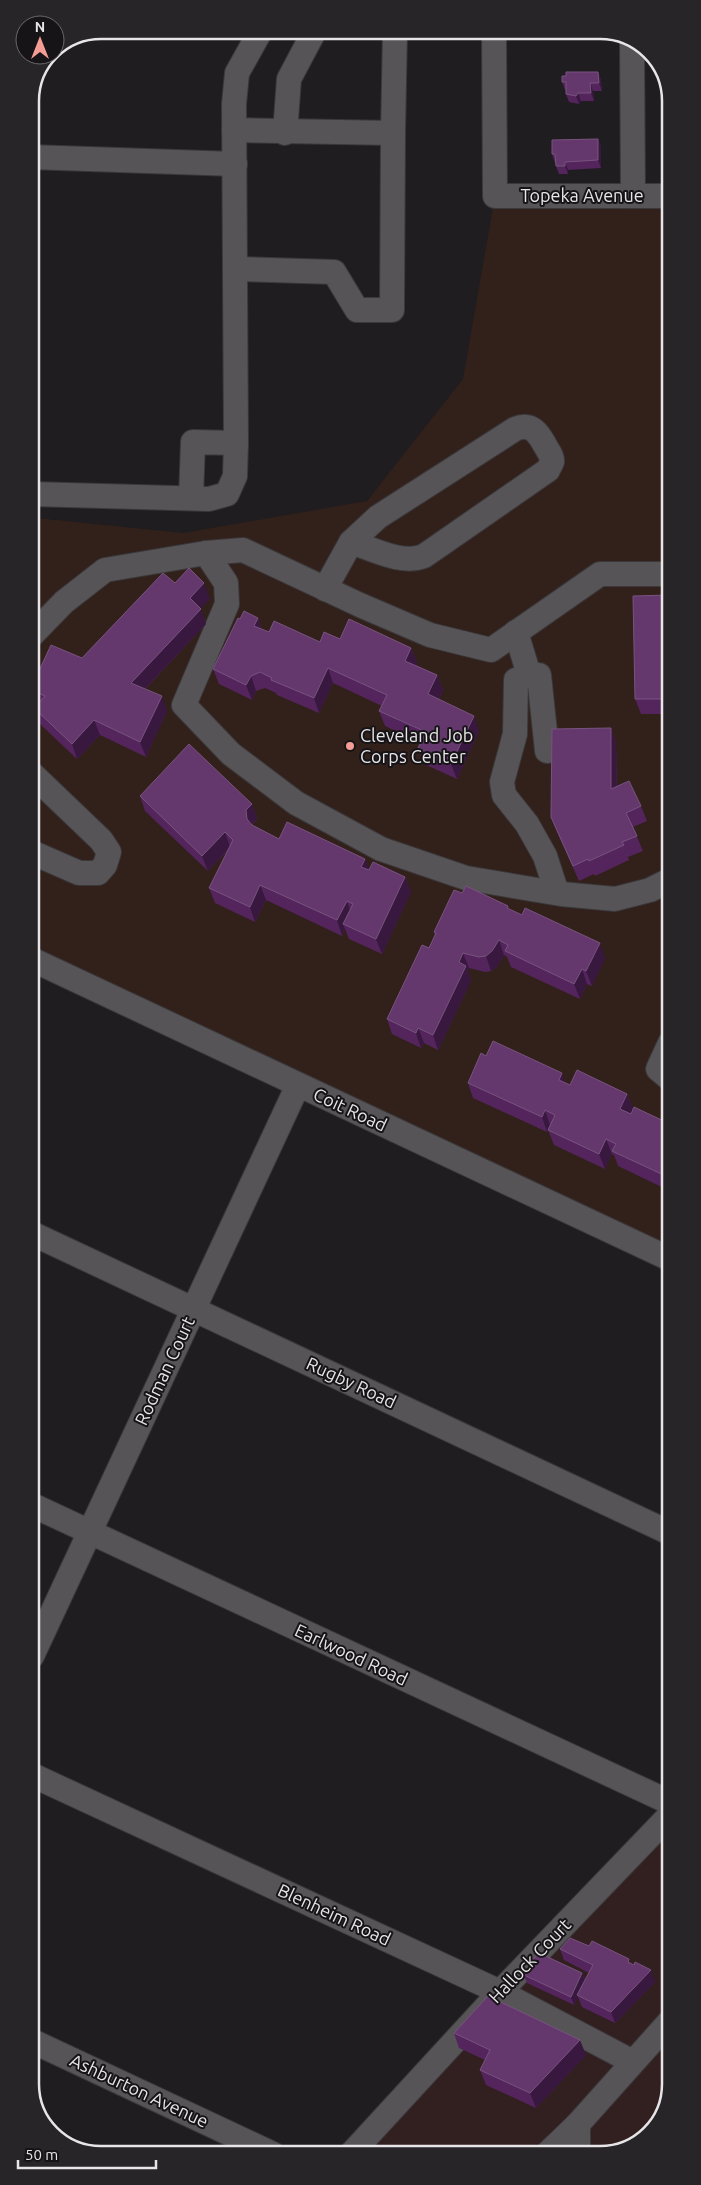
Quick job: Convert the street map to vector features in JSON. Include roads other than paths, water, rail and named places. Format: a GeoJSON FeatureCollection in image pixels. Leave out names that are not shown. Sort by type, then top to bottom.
{"type":"FeatureCollection","features":[{"type":"Feature","properties":{"kind":"street"},"geometry":{"type":"LineString","coordinates":[[39,494],[209,499],[227,494],[235,476],[236,443],[234,130],[238,72],[256,39]]}},
{"type":"Feature","properties":{"kind":"street"},"geometry":{"type":"LineString","coordinates":[[285,132],[288,79],[310,39]]}},
{"type":"Feature","properties":{"kind":"street"},"geometry":{"type":"LineString","coordinates":[[236,269],[334,272],[357,310],[392,310],[396,39]]}},
{"type":"Feature","properties":{"kind":"street","name":"Topeka Avenue"},"geometry":{"type":"LineString","coordinates":[[494,39],[495,196],[662,196]]}},
{"type":"Feature","properties":{"kind":"street"},"geometry":{"type":"LineString","coordinates":[[632,48],[633,196]]}},
{"type":"Feature","properties":{"kind":"street"},"geometry":{"type":"LineString","coordinates":[[234,130],[393,133]]}},
{"type":"Feature","properties":{"kind":"street"},"geometry":{"type":"LineString","coordinates":[[39,157],[235,164]]}},
{"type":"Feature","properties":{"kind":"street"},"geometry":{"type":"LineString","coordinates":[[325,589],[351,542],[378,517],[522,426],[530,427],[538,432],[550,455],[552,463],[548,470],[424,556],[416,559],[402,558],[351,542]]}},
{"type":"Feature","properties":{"kind":"street"},"geometry":{"type":"LineString","coordinates":[[192,498],[193,442],[236,443]]}},
{"type":"Feature","properties":{"kind":"street"},"geometry":{"type":"LineString","coordinates":[[39,628],[64,602],[104,570],[206,553],[243,550],[325,589],[430,635],[491,650],[600,574],[662,574]]}},
{"type":"Feature","properties":{"kind":"street"},"geometry":{"type":"LineString","coordinates":[[206,553],[226,583],[227,604],[184,705],[231,754],[296,803],[381,849],[466,878],[557,893],[615,899],[650,890],[662,884]]}},
{"type":"Feature","properties":{"kind":"street"},"geometry":{"type":"LineString","coordinates":[[516,632],[529,675]]}},
{"type":"Feature","properties":{"kind":"street"},"geometry":{"type":"LineString","coordinates":[[547,751],[540,675],[529,675],[516,680],[515,734],[502,782],[504,795],[527,824],[545,856],[557,893]]}},
{"type":"Feature","properties":{"kind":"street"},"geometry":{"type":"LineString","coordinates":[[39,781],[101,840],[109,852],[105,865],[98,873],[80,873],[39,855]]}},
{"type":"Feature","properties":{"kind":"street","name":"Coit Road"},"geometry":{"type":"LineString","coordinates":[[39,963],[662,1255]]}},
{"type":"Feature","properties":{"kind":"street"},"geometry":{"type":"LineString","coordinates":[[662,1060],[658,1069],[662,1072]]}},
{"type":"Feature","properties":{"kind":"street","name":"Rodman Court"},"geometry":{"type":"LineString","coordinates":[[39,1641],[298,1085]]}},
{"type":"Feature","properties":{"kind":"street","name":"Rugby Road"},"geometry":{"type":"LineString","coordinates":[[39,1237],[662,1529]]}},
{"type":"Feature","properties":{"kind":"street","name":"Earlwood Road"},"geometry":{"type":"LineString","coordinates":[[39,1509],[89,1534],[662,1799]]}},
{"type":"Feature","properties":{"kind":"street","name":"Blenheim Road"},"geometry":{"type":"LineString","coordinates":[[39,1778],[500,1992],[633,2062]]}},
{"type":"Feature","properties":{"kind":"street","name":"Hallock Court"},"geometry":{"type":"LineString","coordinates":[[358,2146],[500,1992],[662,1823]]}},
{"type":"Feature","properties":{"kind":"street"},"geometry":{"type":"LineString","coordinates":[[555,2146],[578,2124],[662,2030]]}},
{"type":"Feature","properties":{"kind":"street","name":"Ashburton Avenue"},"geometry":{"type":"LineString","coordinates":[[39,2044],[256,2146]]}},
{"type":"Feature","properties":{"kind":"street"},"geometry":{"type":"LineString","coordinates":[[578,2124],[578,2146]]}},
{"type":"Feature","properties":{"kind":"place","name":"Cleveland Job Corps Center"},"geometry":{"type":"Point","coordinates":[350,746]}}]}
